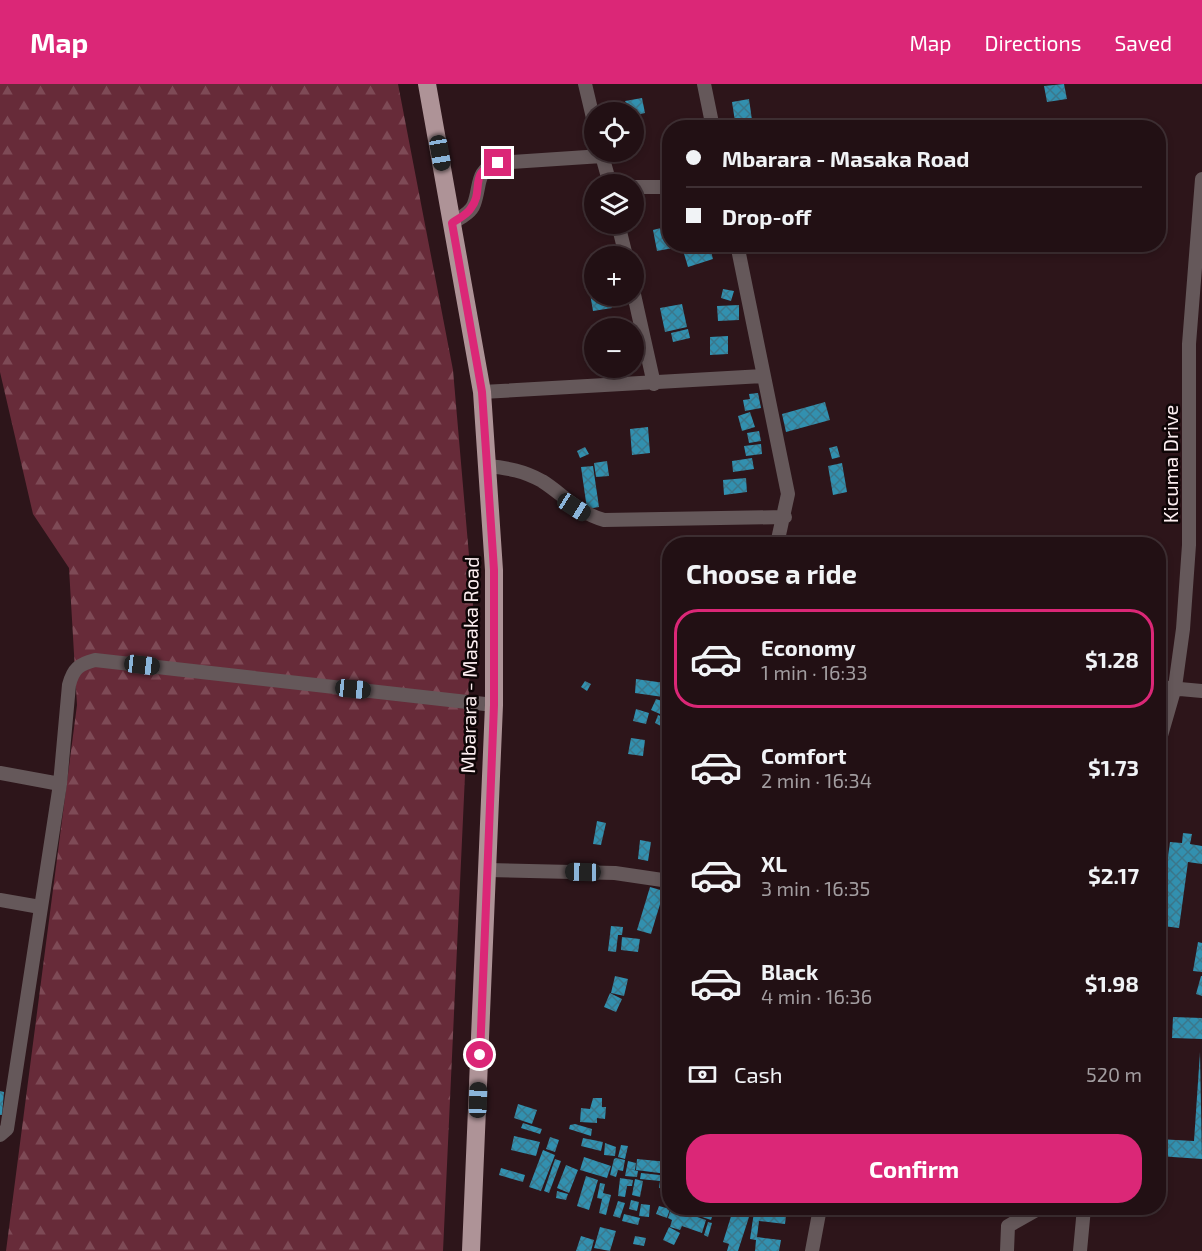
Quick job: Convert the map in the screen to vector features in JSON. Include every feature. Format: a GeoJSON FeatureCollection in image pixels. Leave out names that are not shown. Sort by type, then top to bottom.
{"type":"FeatureCollection","features":[{"type":"Feature","properties":{"kind":"main road","name":"Mbarara - Masaka Road"},"geometry":{"type":"LineString","coordinates":[[427,84],[482,392],[494,570],[494,705],[471,1251]]}},
{"type":"Feature","properties":{"kind":"street"},"geometry":{"type":"LineString","coordinates":[[585,84],[589,102]]}},
{"type":"Feature","properties":{"kind":"street"},"geometry":{"type":"LineString","coordinates":[[704,84],[711,120]]}},
{"type":"Feature","properties":{"kind":"street"},"geometry":{"type":"LineString","coordinates":[[452,223],[471,210],[480,173],[487,166],[498,163],[584,156]]}},
{"type":"Feature","properties":{"kind":"street","name":"Kicuma Drive"},"geometry":{"type":"LineString","coordinates":[[1166,718],[1175,687],[1183,629],[1189,545],[1189,344],[1202,179]]}},
{"type":"Feature","properties":{"kind":"street"},"geometry":{"type":"LineString","coordinates":[[644,187],[662,187]]}},
{"type":"Feature","properties":{"kind":"street"},"geometry":{"type":"LineString","coordinates":[[739,252],[788,494],[779,537]]}},
{"type":"Feature","properties":{"kind":"street"},"geometry":{"type":"LineString","coordinates":[[637,306],[654,384]]}},
{"type":"Feature","properties":{"kind":"street"},"geometry":{"type":"LineString","coordinates":[[482,392],[763,376]]}},
{"type":"Feature","properties":{"kind":"street"},"geometry":{"type":"LineString","coordinates":[[488,466],[514,469],[530,475],[588,516],[604,520],[785,517]]}},
{"type":"Feature","properties":{"kind":"street"},"geometry":{"type":"LineString","coordinates":[[0,1135],[7,1129],[60,784],[72,673],[85,662],[95,660],[494,705]]}},
{"type":"Feature","properties":{"kind":"street"},"geometry":{"type":"LineString","coordinates":[[1166,687],[1202,691]]}},
{"type":"Feature","properties":{"kind":"street"},"geometry":{"type":"LineString","coordinates":[[0,773],[60,784]]}},
{"type":"Feature","properties":{"kind":"street"},"geometry":{"type":"LineString","coordinates":[[487,870],[615,873],[662,880]]}},
{"type":"Feature","properties":{"kind":"street"},"geometry":{"type":"LineString","coordinates":[[0,900],[40,907]]}},
{"type":"Feature","properties":{"kind":"street"},"geometry":{"type":"LineString","coordinates":[[812,1251],[819,1215]]}},
{"type":"Feature","properties":{"kind":"street"},"geometry":{"type":"LineString","coordinates":[[1007,1251],[1008,1226],[1028,1215]]}},
{"type":"Feature","properties":{"kind":"street"},"geometry":{"type":"LineString","coordinates":[[1080,1251],[1083,1215]]}},
{"type":"Feature","properties":{"kind":"green space"},"geometry":{"type":"Polygon","coordinates":[[[0,84],[398,84],[453,370],[473,602],[443,1251],[6,1251],[77,705],[69,568],[33,514],[0,372],[0,84]]]}},
{"type":"Feature","properties":{"kind":"building"},"geometry":{"type":"Polygon","coordinates":[[[1064,84],[1067,99],[1047,102],[1044,86],[1064,84]]]}},
{"type":"Feature","properties":{"kind":"building"},"geometry":{"type":"Polygon","coordinates":[[[642,98],[643,102],[626,102],[642,98]]]}},
{"type":"Feature","properties":{"kind":"building"},"geometry":{"type":"Polygon","coordinates":[[[749,99],[752,120],[735,120],[732,102],[749,99]]]}},
{"type":"Feature","properties":{"kind":"building"},"geometry":{"type":"Polygon","coordinates":[[[662,228],[662,250],[657,251],[653,230],[662,228]]]}},
{"type":"Feature","properties":{"kind":"building"},"geometry":{"type":"Polygon","coordinates":[[[684,252],[711,252],[713,259],[688,267],[684,252]]]}},
{"type":"Feature","properties":{"kind":"building"},"geometry":{"type":"Polygon","coordinates":[[[723,289],[734,291],[731,301],[721,298],[723,289]]]}},
{"type":"Feature","properties":{"kind":"building"},"geometry":{"type":"Polygon","coordinates":[[[682,304],[687,327],[665,332],[660,308],[682,304]]]}},
{"type":"Feature","properties":{"kind":"building"},"geometry":{"type":"Polygon","coordinates":[[[739,305],[739,320],[718,321],[717,306],[739,305]]]}},
{"type":"Feature","properties":{"kind":"building"},"geometry":{"type":"Polygon","coordinates":[[[592,306],[612,306],[612,308],[593,311],[592,306]]]}},
{"type":"Feature","properties":{"kind":"building"},"geometry":{"type":"Polygon","coordinates":[[[688,329],[690,338],[673,342],[671,333],[688,329]]]}},
{"type":"Feature","properties":{"kind":"building"},"geometry":{"type":"Polygon","coordinates":[[[728,336],[728,354],[710,355],[710,337],[728,336]]]}},
{"type":"Feature","properties":{"kind":"building"},"geometry":{"type":"Polygon","coordinates":[[[758,393],[761,408],[745,411],[743,400],[750,399],[749,394],[758,393]]]}},
{"type":"Feature","properties":{"kind":"building"},"geometry":{"type":"Polygon","coordinates":[[[825,402],[830,420],[786,432],[782,414],[825,402]]]}},
{"type":"Feature","properties":{"kind":"building"},"geometry":{"type":"Polygon","coordinates":[[[750,412],[755,427],[742,431],[738,416],[750,412]]]}},
{"type":"Feature","properties":{"kind":"building"},"geometry":{"type":"Polygon","coordinates":[[[648,427],[650,453],[632,455],[630,429],[648,427]]]}},
{"type":"Feature","properties":{"kind":"building"},"geometry":{"type":"Polygon","coordinates":[[[759,431],[761,441],[749,443],[747,433],[759,431]]]}},
{"type":"Feature","properties":{"kind":"building"},"geometry":{"type":"Polygon","coordinates":[[[761,444],[762,454],[746,456],[744,446],[761,444]]]}},
{"type":"Feature","properties":{"kind":"building"},"geometry":{"type":"Polygon","coordinates":[[[837,446],[840,457],[832,459],[829,448],[837,446]]]}},
{"type":"Feature","properties":{"kind":"building"},"geometry":{"type":"Polygon","coordinates":[[[585,447],[589,454],[580,458],[577,451],[585,447]]]}},
{"type":"Feature","properties":{"kind":"building"},"geometry":{"type":"Polygon","coordinates":[[[752,458],[754,469],[733,472],[732,461],[752,458]]]}},
{"type":"Feature","properties":{"kind":"building"},"geometry":{"type":"Polygon","coordinates":[[[607,461],[609,476],[596,477],[594,463],[607,461]]]}},
{"type":"Feature","properties":{"kind":"building"},"geometry":{"type":"Polygon","coordinates":[[[842,463],[847,492],[833,495],[828,466],[842,463]]]}},
{"type":"Feature","properties":{"kind":"building"},"geometry":{"type":"Polygon","coordinates":[[[593,466],[599,507],[587,509],[581,467],[593,466]]]}},
{"type":"Feature","properties":{"kind":"building"},"geometry":{"type":"Polygon","coordinates":[[[746,478],[747,492],[724,495],[723,480],[746,478]]]}},
{"type":"Feature","properties":{"kind":"building"},"geometry":{"type":"Polygon","coordinates":[[[636,679],[662,683],[662,697],[635,693],[636,679]]]}},
{"type":"Feature","properties":{"kind":"building"},"geometry":{"type":"Polygon","coordinates":[[[585,681],[591,684],[587,691],[581,687],[585,681]]]}},
{"type":"Feature","properties":{"kind":"building"},"geometry":{"type":"Polygon","coordinates":[[[656,699],[662,701],[660,714],[651,710],[656,699]]]}},
{"type":"Feature","properties":{"kind":"building"},"geometry":{"type":"Polygon","coordinates":[[[636,709],[649,713],[646,724],[633,721],[636,709]]]}},
{"type":"Feature","properties":{"kind":"building"},"geometry":{"type":"Polygon","coordinates":[[[658,715],[662,717],[661,726],[655,723],[658,715]]]}},
{"type":"Feature","properties":{"kind":"building"},"geometry":{"type":"Polygon","coordinates":[[[631,738],[645,740],[643,756],[628,754],[631,738]]]}},
{"type":"Feature","properties":{"kind":"building"},"geometry":{"type":"Polygon","coordinates":[[[597,821],[606,823],[601,845],[593,844],[597,821]]]}},
{"type":"Feature","properties":{"kind":"building"},"geometry":{"type":"Polygon","coordinates":[[[1183,833],[1192,834],[1190,844],[1202,846],[1202,864],[1188,862],[1179,928],[1166,926],[1166,871],[1170,842],[1182,843],[1183,833]]]}},
{"type":"Feature","properties":{"kind":"building"},"geometry":{"type":"Polygon","coordinates":[[[640,840],[651,842],[648,861],[638,859],[640,840]]]}},
{"type":"Feature","properties":{"kind":"building"},"geometry":{"type":"Polygon","coordinates":[[[650,887],[662,890],[651,934],[637,930],[650,887]]]}},
{"type":"Feature","properties":{"kind":"building"},"geometry":{"type":"Polygon","coordinates":[[[611,926],[623,927],[622,935],[618,935],[616,952],[608,951],[611,926]]]}},
{"type":"Feature","properties":{"kind":"building"},"geometry":{"type":"Polygon","coordinates":[[[622,937],[640,939],[638,952],[621,950],[622,937]]]}},
{"type":"Feature","properties":{"kind":"building"},"geometry":{"type":"Polygon","coordinates":[[[1198,942],[1202,943],[1202,972],[1193,971],[1198,942]]]}},
{"type":"Feature","properties":{"kind":"building"},"geometry":{"type":"Polygon","coordinates":[[[615,976],[628,979],[624,996],[611,993],[615,976]]]}},
{"type":"Feature","properties":{"kind":"building"},"geometry":{"type":"Polygon","coordinates":[[[1202,976],[1202,996],[1196,994],[1202,976]]]}},
{"type":"Feature","properties":{"kind":"building"},"geometry":{"type":"Polygon","coordinates":[[[610,993],[622,999],[616,1012],[604,1007],[610,993]]]}},
{"type":"Feature","properties":{"kind":"building"},"geometry":{"type":"Polygon","coordinates":[[[1173,1017],[1202,1018],[1202,1039],[1172,1038],[1173,1017]]]}},
{"type":"Feature","properties":{"kind":"building"},"geometry":{"type":"Polygon","coordinates":[[[1200,1052],[1202,1159],[1166,1157],[1166,1139],[1194,1141],[1200,1052]]]}},
{"type":"Feature","properties":{"kind":"building"},"geometry":{"type":"Polygon","coordinates":[[[0,1091],[4,1092],[2,1115],[0,1115],[0,1091]]]}},
{"type":"Feature","properties":{"kind":"building"},"geometry":{"type":"Polygon","coordinates":[[[593,1098],[602,1098],[602,1107],[606,1107],[605,1119],[597,1118],[597,1123],[580,1122],[581,1108],[590,1109],[593,1098]]]}},
{"type":"Feature","properties":{"kind":"building"},"geometry":{"type":"Polygon","coordinates":[[[518,1104],[537,1110],[532,1124],[514,1118],[518,1104]]]}},
{"type":"Feature","properties":{"kind":"building"},"geometry":{"type":"Polygon","coordinates":[[[523,1123],[542,1129],[540,1134],[521,1128],[523,1123]]]}},
{"type":"Feature","properties":{"kind":"building"},"geometry":{"type":"Polygon","coordinates":[[[575,1124],[592,1129],[591,1136],[569,1129],[570,1125],[575,1124]]]}},
{"type":"Feature","properties":{"kind":"building"},"geometry":{"type":"Polygon","coordinates":[[[514,1136],[540,1142],[536,1156],[511,1150],[514,1136]]]}},
{"type":"Feature","properties":{"kind":"building"},"geometry":{"type":"Polygon","coordinates":[[[550,1137],[559,1140],[555,1152],[546,1149],[550,1137]]]}},
{"type":"Feature","properties":{"kind":"building"},"geometry":{"type":"Polygon","coordinates":[[[583,1138],[603,1142],[601,1151],[581,1146],[583,1138]]]}},
{"type":"Feature","properties":{"kind":"building"},"geometry":{"type":"Polygon","coordinates":[[[605,1143],[616,1147],[615,1156],[604,1155],[605,1143]]]}},
{"type":"Feature","properties":{"kind":"building"},"geometry":{"type":"Polygon","coordinates":[[[621,1145],[628,1146],[625,1159],[618,1157],[621,1145]]]}},
{"type":"Feature","properties":{"kind":"building"},"geometry":{"type":"Polygon","coordinates":[[[543,1150],[555,1155],[541,1191],[529,1187],[543,1150]]]}},
{"type":"Feature","properties":{"kind":"building"},"geometry":{"type":"Polygon","coordinates":[[[584,1157],[611,1166],[607,1178],[580,1170],[584,1157]]]}},
{"type":"Feature","properties":{"kind":"building"},"geometry":{"type":"Polygon","coordinates":[[[616,1158],[625,1160],[623,1171],[618,1170],[616,1177],[610,1175],[616,1158]]]}},
{"type":"Feature","properties":{"kind":"building"},"geometry":{"type":"Polygon","coordinates":[[[555,1159],[561,1161],[549,1193],[544,1191],[555,1159]]]}},
{"type":"Feature","properties":{"kind":"building"},"geometry":{"type":"Polygon","coordinates":[[[637,1159],[662,1161],[662,1173],[636,1170],[637,1159]]]}},
{"type":"Feature","properties":{"kind":"building"},"geometry":{"type":"Polygon","coordinates":[[[628,1161],[636,1163],[635,1170],[629,1169],[638,1171],[637,1177],[625,1176],[628,1161]]]}},
{"type":"Feature","properties":{"kind":"building"},"geometry":{"type":"Polygon","coordinates":[[[566,1165],[578,1170],[569,1193],[557,1188],[566,1165]]]}},
{"type":"Feature","properties":{"kind":"building"},"geometry":{"type":"Polygon","coordinates":[[[501,1168],[525,1175],[523,1182],[499,1175],[501,1168]]]}},
{"type":"Feature","properties":{"kind":"building"},"geometry":{"type":"Polygon","coordinates":[[[641,1173],[662,1175],[662,1188],[659,1188],[660,1181],[640,1179],[641,1173]]]}},
{"type":"Feature","properties":{"kind":"building"},"geometry":{"type":"Polygon","coordinates":[[[586,1176],[598,1180],[589,1210],[577,1206],[586,1176]]]}},
{"type":"Feature","properties":{"kind":"building"},"geometry":{"type":"Polygon","coordinates":[[[620,1178],[633,1180],[632,1186],[627,1186],[625,1197],[618,1196],[620,1178]]]}},
{"type":"Feature","properties":{"kind":"building"},"geometry":{"type":"Polygon","coordinates":[[[635,1179],[643,1181],[640,1197],[632,1195],[635,1179]]]}},
{"type":"Feature","properties":{"kind":"building"},"geometry":{"type":"Polygon","coordinates":[[[600,1183],[605,1184],[603,1193],[611,1195],[606,1215],[599,1213],[602,1199],[597,1198],[600,1183]]]}},
{"type":"Feature","properties":{"kind":"building"},"geometry":{"type":"Polygon","coordinates":[[[557,1191],[568,1194],[566,1200],[556,1198],[557,1191]]]}},
{"type":"Feature","properties":{"kind":"building"},"geometry":{"type":"Polygon","coordinates":[[[631,1200],[639,1202],[637,1211],[629,1209],[631,1200]]]}},
{"type":"Feature","properties":{"kind":"building"},"geometry":{"type":"Polygon","coordinates":[[[618,1201],[625,1203],[620,1218],[613,1216],[618,1201]]]}},
{"type":"Feature","properties":{"kind":"building"},"geometry":{"type":"Polygon","coordinates":[[[641,1204],[650,1205],[649,1217],[639,1216],[641,1204]]]}},
{"type":"Feature","properties":{"kind":"building"},"geometry":{"type":"Polygon","coordinates":[[[659,1206],[662,1207],[662,1215],[668,1215],[667,1218],[656,1214],[659,1206]]]}},
{"type":"Feature","properties":{"kind":"building"},"geometry":{"type":"Polygon","coordinates":[[[624,1214],[640,1218],[638,1225],[622,1221],[624,1214]]]}},
{"type":"Feature","properties":{"kind":"building"},"geometry":{"type":"Polygon","coordinates":[[[669,1215],[691,1215],[706,1220],[702,1233],[682,1226],[680,1230],[670,1227],[672,1220],[668,1218],[669,1215]]]}},
{"type":"Feature","properties":{"kind":"building"},"geometry":{"type":"Polygon","coordinates":[[[696,1215],[713,1215],[711,1220],[696,1215]]]}},
{"type":"Feature","properties":{"kind":"building"},"geometry":{"type":"Polygon","coordinates":[[[731,1215],[750,1215],[738,1251],[727,1251],[729,1244],[723,1242],[731,1215]]]}},
{"type":"Feature","properties":{"kind":"building"},"geometry":{"type":"Polygon","coordinates":[[[754,1215],[786,1216],[785,1224],[759,1221],[757,1237],[781,1240],[779,1251],[755,1251],[756,1240],[750,1239],[754,1215]]]}},
{"type":"Feature","properties":{"kind":"building"},"geometry":{"type":"Polygon","coordinates":[[[708,1222],[712,1223],[708,1237],[704,1235],[708,1222]]]}},
{"type":"Feature","properties":{"kind":"building"},"geometry":{"type":"Polygon","coordinates":[[[600,1227],[616,1231],[610,1251],[594,1248],[600,1227]]]}},
{"type":"Feature","properties":{"kind":"building"},"geometry":{"type":"Polygon","coordinates":[[[669,1227],[680,1233],[674,1245],[663,1240],[669,1227]]]}},
{"type":"Feature","properties":{"kind":"building"},"geometry":{"type":"Polygon","coordinates":[[[581,1236],[594,1240],[591,1251],[576,1251],[581,1236]]]}},
{"type":"Feature","properties":{"kind":"building"},"geometry":{"type":"Polygon","coordinates":[[[635,1236],[646,1238],[644,1246],[633,1244],[635,1236]]]}},
{"type":"Feature","properties":{"kind":"route"},"geometry":{"type":"LineString","coordinates":[[480,1055],[494,705],[494,570],[482,392],[452,223],[471,210],[480,173],[487,166],[498,163]]}}]}
